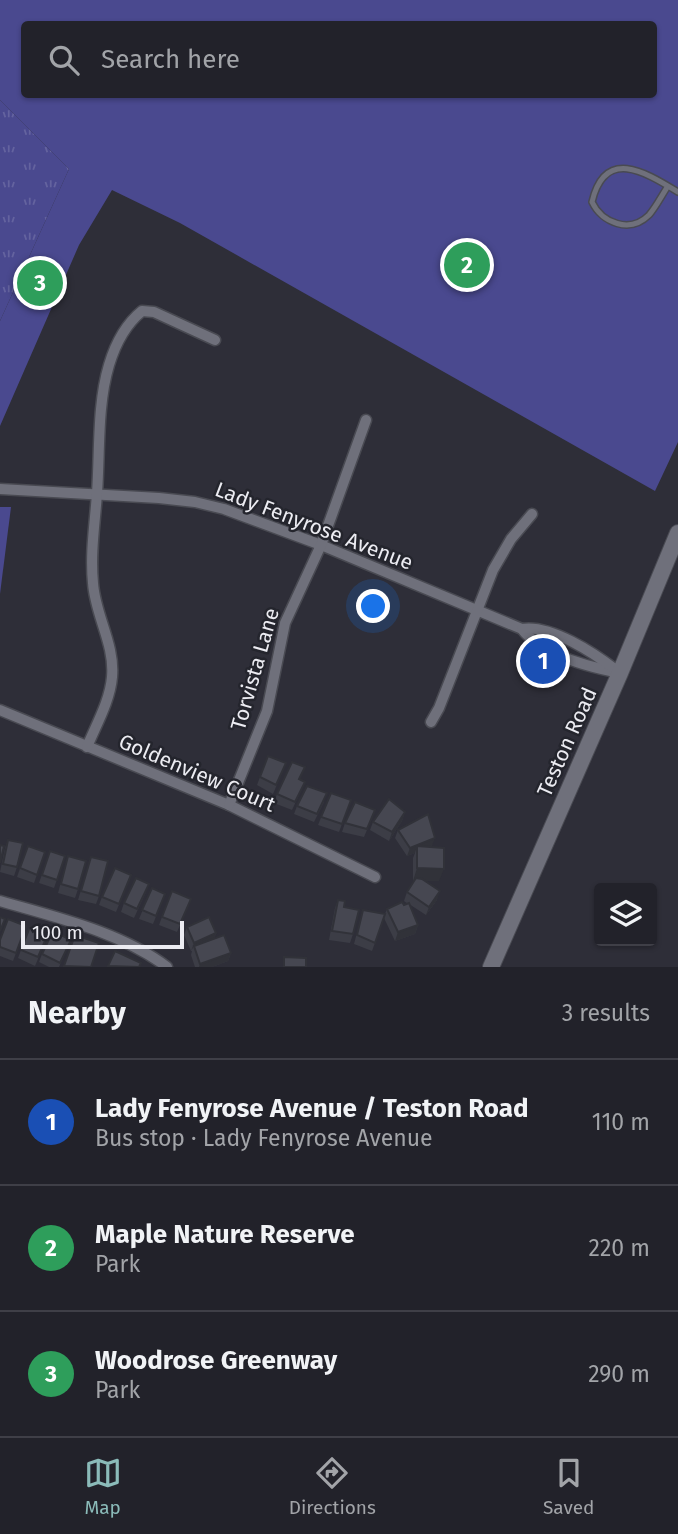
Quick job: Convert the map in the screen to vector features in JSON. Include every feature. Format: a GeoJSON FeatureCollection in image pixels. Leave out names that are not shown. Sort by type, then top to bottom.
{"type":"FeatureCollection","features":[{"type":"Feature","properties":{"kind":"main road","name":"Teston Road"},"geometry":{"type":"LineString","coordinates":[[491,967],[620,673],[678,533]]}},
{"type":"Feature","properties":{"kind":"street"},"geometry":{"type":"LineString","coordinates":[[87,747],[105,705],[112,678],[108,638],[93,585],[92,554],[100,438],[109,366],[131,320],[142,312],[154,312],[215,340]]}},
{"type":"Feature","properties":{"kind":"street","name":"Torvista Lane"},"geometry":{"type":"LineString","coordinates":[[229,805],[267,711],[276,678],[285,623],[321,545],[366,420]]}},
{"type":"Feature","properties":{"kind":"street","name":"Lady Fenyrose Avenue"},"geometry":{"type":"LineString","coordinates":[[0,489],[97,493],[195,502],[224,509],[321,545],[522,629],[531,641],[589,667],[620,673]]}},
{"type":"Feature","properties":{"kind":"street"},"geometry":{"type":"LineString","coordinates":[[431,722],[500,555],[532,514]]}},
{"type":"Feature","properties":{"kind":"street","name":"Goldenview Court"},"geometry":{"type":"LineString","coordinates":[[0,710],[229,805],[375,877]]}},
{"type":"Feature","properties":{"kind":"street"},"geometry":{"type":"LineString","coordinates":[[0,901],[104,934],[140,950],[167,967]]}},
{"type":"Feature","properties":{"kind":"lane"},"geometry":{"type":"LineString","coordinates":[[668,186],[649,215],[635,224],[622,225],[607,220],[597,214],[592,202],[595,187],[603,177],[621,167],[628,168],[668,186],[678,192]]}},
{"type":"Feature","properties":{"kind":"green space"},"geometry":{"type":"Polygon","coordinates":[[[0,0],[678,0],[678,442],[655,491],[180,223],[112,190],[79,245],[0,426],[0,321],[69,169],[0,100],[0,0]]]}},
{"type":"Feature","properties":{"kind":"green space"},"geometry":{"type":"Polygon","coordinates":[[[0,100],[69,169],[0,321],[0,100]]]}},
{"type":"Feature","properties":{"kind":"green space"},"geometry":{"type":"Polygon","coordinates":[[[0,507],[11,507],[0,594],[0,507]]]}},
{"type":"Feature","properties":{"kind":"building"},"geometry":{"type":"Polygon","coordinates":[[[268,756],[286,763],[276,785],[260,777],[268,756]]]}},
{"type":"Feature","properties":{"kind":"building"},"geometry":{"type":"Polygon","coordinates":[[[292,762],[305,767],[299,779],[305,782],[295,802],[277,794],[292,762]]]}},
{"type":"Feature","properties":{"kind":"building"},"geometry":{"type":"Polygon","coordinates":[[[307,786],[327,793],[317,814],[297,806],[307,786]]]}},
{"type":"Feature","properties":{"kind":"building"},"geometry":{"type":"Polygon","coordinates":[[[331,793],[351,800],[342,824],[321,817],[331,793]]]}},
{"type":"Feature","properties":{"kind":"building"},"geometry":{"type":"Polygon","coordinates":[[[389,799],[405,812],[392,832],[373,822],[389,799]]]}},
{"type":"Feature","properties":{"kind":"building"},"geometry":{"type":"Polygon","coordinates":[[[355,802],[375,810],[367,829],[345,823],[355,802]]]}},
{"type":"Feature","properties":{"kind":"building"},"geometry":{"type":"Polygon","coordinates":[[[428,814],[435,838],[410,848],[398,830],[428,814]]]}},
{"type":"Feature","properties":{"kind":"building"},"geometry":{"type":"Polygon","coordinates":[[[8,840],[23,843],[17,867],[3,864],[8,840]]]}},
{"type":"Feature","properties":{"kind":"building"},"geometry":{"type":"Polygon","coordinates":[[[0,845],[4,846],[0,863],[0,845]]]}},
{"type":"Feature","properties":{"kind":"building"},"geometry":{"type":"Polygon","coordinates":[[[28,846],[45,852],[37,875],[20,868],[28,846]]]}},
{"type":"Feature","properties":{"kind":"building"},"geometry":{"type":"Polygon","coordinates":[[[417,846],[444,848],[444,869],[417,868],[417,846]]]}},
{"type":"Feature","properties":{"kind":"building"},"geometry":{"type":"Polygon","coordinates":[[[50,851],[65,856],[57,880],[42,875],[50,851]]]}},
{"type":"Feature","properties":{"kind":"building"},"geometry":{"type":"Polygon","coordinates":[[[68,856],[86,861],[78,889],[61,884],[68,856]]]}},
{"type":"Feature","properties":{"kind":"building"},"geometry":{"type":"Polygon","coordinates":[[[91,857],[108,861],[99,896],[81,891],[91,857]]]}},
{"type":"Feature","properties":{"kind":"building"},"geometry":{"type":"Polygon","coordinates":[[[115,868],[131,875],[119,904],[102,897],[115,868]]]}},
{"type":"Feature","properties":{"kind":"building"},"geometry":{"type":"Polygon","coordinates":[[[136,878],[149,884],[137,909],[124,903],[136,878]]]}},
{"type":"Feature","properties":{"kind":"building"},"geometry":{"type":"Polygon","coordinates":[[[416,878],[440,891],[429,907],[407,892],[416,878]]]}},
{"type":"Feature","properties":{"kind":"building"},"geometry":{"type":"Polygon","coordinates":[[[152,888],[165,894],[156,916],[142,910],[152,888]]]}},
{"type":"Feature","properties":{"kind":"building"},"geometry":{"type":"Polygon","coordinates":[[[172,891],[191,899],[180,924],[162,917],[172,891]]]}},
{"type":"Feature","properties":{"kind":"building"},"geometry":{"type":"Polygon","coordinates":[[[338,900],[345,901],[344,907],[359,910],[353,934],[332,931],[338,900]]]}},
{"type":"Feature","properties":{"kind":"building"},"geometry":{"type":"Polygon","coordinates":[[[402,902],[404,905],[409,903],[418,925],[398,932],[387,909],[402,902]]]}},
{"type":"Feature","properties":{"kind":"building"},"geometry":{"type":"Polygon","coordinates":[[[363,910],[385,914],[375,943],[357,935],[363,910]]]}},
{"type":"Feature","properties":{"kind":"building"},"geometry":{"type":"Polygon","coordinates":[[[0,917],[5,919],[0,931],[0,917]]]}},
{"type":"Feature","properties":{"kind":"building"},"geometry":{"type":"Polygon","coordinates":[[[209,917],[216,933],[194,943],[187,927],[209,917]]]}},
{"type":"Feature","properties":{"kind":"building"},"geometry":{"type":"Polygon","coordinates":[[[8,919],[26,926],[16,953],[0,947],[8,919]]]}},
{"type":"Feature","properties":{"kind":"building"},"geometry":{"type":"Polygon","coordinates":[[[36,924],[43,927],[41,931],[48,934],[38,957],[21,950],[30,927],[34,928],[36,924]]]}},
{"type":"Feature","properties":{"kind":"building"},"geometry":{"type":"Polygon","coordinates":[[[53,931],[71,940],[60,963],[42,954],[53,931]]]}},
{"type":"Feature","properties":{"kind":"building"},"geometry":{"type":"Polygon","coordinates":[[[75,935],[99,943],[91,967],[64,966],[75,935]]]}},
{"type":"Feature","properties":{"kind":"building"},"geometry":{"type":"Polygon","coordinates":[[[224,935],[231,953],[200,964],[194,946],[224,935]]]}},
{"type":"Feature","properties":{"kind":"building"},"geometry":{"type":"Polygon","coordinates":[[[115,951],[141,963],[139,967],[108,966],[115,951]]]}},
{"type":"Feature","properties":{"kind":"building"},"geometry":{"type":"Polygon","coordinates":[[[284,957],[306,958],[306,967],[284,967],[284,957]]]}},
{"type":"Feature","properties":{"kind":"place","name":"Maple Nature Reserve"},"geometry":{"type":"Point","coordinates":[467,265]}},
{"type":"Feature","properties":{"kind":"place","name":"Woodrose Greenway"},"geometry":{"type":"Point","coordinates":[40,283]}},
{"type":"Feature","properties":{"kind":"place","name":"Lady Fenyrose Avenue / Teston Road"},"geometry":{"type":"Point","coordinates":[543,661]}}]}
